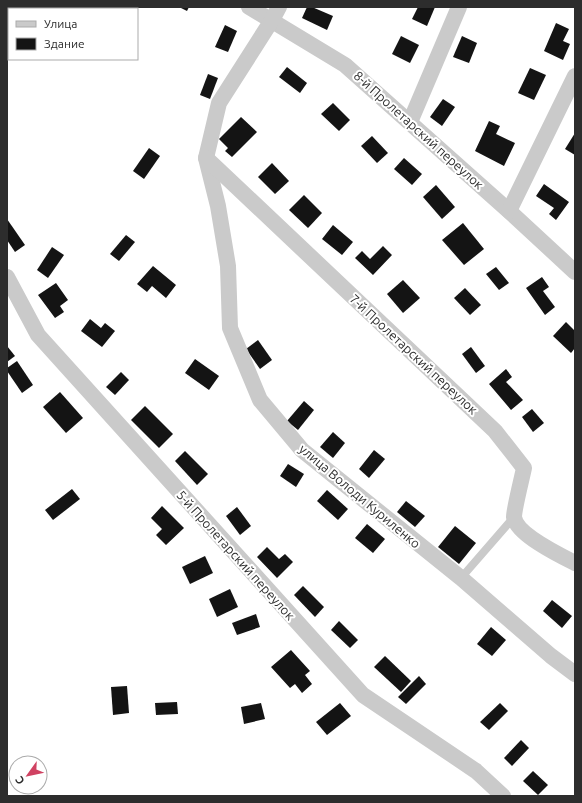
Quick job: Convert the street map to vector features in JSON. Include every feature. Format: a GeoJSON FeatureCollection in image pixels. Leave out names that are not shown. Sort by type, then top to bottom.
{"type":"FeatureCollection","features":[{"type":"Feature","properties":{"kind":"street","name":"8-й Пролетарский переулок"},"geometry":{"type":"LineString","coordinates":[[249,7],[276,14],[345,65],[575,272]]}},
{"type":"Feature","properties":{"kind":"street"},"geometry":{"type":"LineString","coordinates":[[410,122],[459,7]]}},
{"type":"Feature","properties":{"kind":"street","name":"улица Володи Куриленко"},"geometry":{"type":"LineString","coordinates":[[276,14],[219,103],[206,158],[218,206],[228,266],[230,328],[260,400],[302,450],[461,578],[551,656],[575,674]]}},
{"type":"Feature","properties":{"kind":"street"},"geometry":{"type":"LineString","coordinates":[[509,211],[575,76]]}},
{"type":"Feature","properties":{"kind":"street","name":"7-й Пролетарский переулок"},"geometry":{"type":"LineString","coordinates":[[206,158],[495,431],[524,468],[514,517]]}},
{"type":"Feature","properties":{"kind":"street","name":"5-й Пролетарский переулок"},"geometry":{"type":"LineString","coordinates":[[7,277],[38,335],[363,695],[476,770],[503,796]]}},
{"type":"Feature","properties":{"kind":"street"},"geometry":{"type":"LineString","coordinates":[[514,517],[518,526],[547,550],[575,563]]}},
{"type":"Feature","properties":{"kind":"lane"},"geometry":{"type":"LineString","coordinates":[[461,578],[514,517]]}},
{"type":"Feature","properties":{"kind":"building"},"geometry":{"type":"Polygon","coordinates":[[[179,7],[189,7],[187,11],[179,7]]]}},
{"type":"Feature","properties":{"kind":"building"},"geometry":{"type":"Polygon","coordinates":[[[307,7],[312,7],[333,16],[327,30],[302,18],[307,7]]]}},
{"type":"Feature","properties":{"kind":"building"},"geometry":{"type":"Polygon","coordinates":[[[418,7],[435,7],[427,26],[412,19],[418,7]]]}},
{"type":"Feature","properties":{"kind":"building"},"geometry":{"type":"Polygon","coordinates":[[[556,23],[569,29],[563,41],[570,44],[563,60],[544,51],[556,23]]]}},
{"type":"Feature","properties":{"kind":"building"},"geometry":{"type":"Polygon","coordinates":[[[225,25],[237,31],[228,52],[215,47],[225,25]]]}},
{"type":"Feature","properties":{"kind":"building"},"geometry":{"type":"Polygon","coordinates":[[[401,36],[419,45],[410,63],[392,54],[401,36]]]}},
{"type":"Feature","properties":{"kind":"building"},"geometry":{"type":"Polygon","coordinates":[[[462,36],[477,43],[469,63],[453,57],[462,36]]]}},
{"type":"Feature","properties":{"kind":"building"},"geometry":{"type":"Polygon","coordinates":[[[287,67],[307,83],[300,93],[279,77],[287,67]]]}},
{"type":"Feature","properties":{"kind":"building"},"geometry":{"type":"Polygon","coordinates":[[[530,68],[546,75],[534,100],[518,93],[530,68]]]}},
{"type":"Feature","properties":{"kind":"building"},"geometry":{"type":"Polygon","coordinates":[[[208,74],[218,78],[210,99],[200,95],[208,74]]]}},
{"type":"Feature","properties":{"kind":"building"},"geometry":{"type":"Polygon","coordinates":[[[443,99],[455,107],[442,126],[430,117],[443,99]]]}},
{"type":"Feature","properties":{"kind":"building"},"geometry":{"type":"Polygon","coordinates":[[[333,103],[350,120],[339,131],[321,114],[333,103]]]}},
{"type":"Feature","properties":{"kind":"building"},"geometry":{"type":"Polygon","coordinates":[[[241,117],[257,132],[232,157],[225,151],[228,148],[219,139],[241,117]]]}},
{"type":"Feature","properties":{"kind":"building"},"geometry":{"type":"Polygon","coordinates":[[[489,121],[500,126],[496,134],[515,143],[504,166],[475,151],[489,121]]]}},
{"type":"Feature","properties":{"kind":"building"},"geometry":{"type":"Polygon","coordinates":[[[575,133],[575,155],[565,149],[575,133]]]}},
{"type":"Feature","properties":{"kind":"building"},"geometry":{"type":"Polygon","coordinates":[[[372,136],[388,153],[377,163],[361,146],[372,136]]]}},
{"type":"Feature","properties":{"kind":"building"},"geometry":{"type":"Polygon","coordinates":[[[149,148],[160,156],[144,179],[133,171],[149,148]]]}},
{"type":"Feature","properties":{"kind":"building"},"geometry":{"type":"Polygon","coordinates":[[[404,158],[422,174],[412,185],[394,169],[404,158]]]}},
{"type":"Feature","properties":{"kind":"building"},"geometry":{"type":"Polygon","coordinates":[[[272,163],[289,181],[275,194],[258,177],[272,163]]]}},
{"type":"Feature","properties":{"kind":"building"},"geometry":{"type":"Polygon","coordinates":[[[544,184],[569,202],[556,220],[549,214],[554,208],[536,196],[544,184]]]}},
{"type":"Feature","properties":{"kind":"building"},"geometry":{"type":"Polygon","coordinates":[[[436,185],[455,207],[442,219],[423,197],[436,185]]]}},
{"type":"Feature","properties":{"kind":"building"},"geometry":{"type":"Polygon","coordinates":[[[304,195],[322,213],[308,228],[289,210],[304,195]]]}},
{"type":"Feature","properties":{"kind":"building"},"geometry":{"type":"Polygon","coordinates":[[[7,219],[25,245],[15,252],[7,240],[7,219]]]}},
{"type":"Feature","properties":{"kind":"building"},"geometry":{"type":"Polygon","coordinates":[[[463,223],[484,249],[464,265],[442,240],[463,223]]]}},
{"type":"Feature","properties":{"kind":"building"},"geometry":{"type":"Polygon","coordinates":[[[333,225],[353,242],[342,255],[322,239],[333,225]]]}},
{"type":"Feature","properties":{"kind":"building"},"geometry":{"type":"Polygon","coordinates":[[[126,235],[135,242],[119,261],[110,254],[126,235]]]}},
{"type":"Feature","properties":{"kind":"building"},"geometry":{"type":"Polygon","coordinates":[[[383,246],[392,255],[373,275],[355,258],[362,251],[370,259],[383,246]]]}},
{"type":"Feature","properties":{"kind":"building"},"geometry":{"type":"Polygon","coordinates":[[[52,247],[64,255],[48,278],[37,270],[52,247]]]}},
{"type":"Feature","properties":{"kind":"building"},"geometry":{"type":"Polygon","coordinates":[[[153,266],[176,285],[166,298],[152,286],[147,292],[137,284],[153,266]]]}},
{"type":"Feature","properties":{"kind":"building"},"geometry":{"type":"Polygon","coordinates":[[[496,267],[509,283],[499,290],[486,274],[496,267]]]}},
{"type":"Feature","properties":{"kind":"building"},"geometry":{"type":"Polygon","coordinates":[[[542,277],[549,287],[543,291],[555,307],[545,315],[526,288],[542,277]]]}},
{"type":"Feature","properties":{"kind":"building"},"geometry":{"type":"Polygon","coordinates":[[[403,280],[420,298],[403,313],[387,294],[403,280]]]}},
{"type":"Feature","properties":{"kind":"building"},"geometry":{"type":"Polygon","coordinates":[[[56,283],[68,300],[60,306],[64,312],[55,318],[38,295],[56,283]]]}},
{"type":"Feature","properties":{"kind":"building"},"geometry":{"type":"Polygon","coordinates":[[[465,288],[481,305],[470,315],[454,298],[465,288]]]}},
{"type":"Feature","properties":{"kind":"building"},"geometry":{"type":"Polygon","coordinates":[[[90,319],[101,328],[105,323],[115,331],[102,347],[81,331],[90,319]]]}},
{"type":"Feature","properties":{"kind":"building"},"geometry":{"type":"Polygon","coordinates":[[[566,322],[575,331],[575,348],[571,353],[553,336],[566,322]]]}},
{"type":"Feature","properties":{"kind":"building"},"geometry":{"type":"Polygon","coordinates":[[[258,340],[272,360],[260,369],[246,349],[258,340]]]}},
{"type":"Feature","properties":{"kind":"building"},"geometry":{"type":"Polygon","coordinates":[[[7,346],[15,356],[7,362],[7,346]]]}},
{"type":"Feature","properties":{"kind":"building"},"geometry":{"type":"Polygon","coordinates":[[[471,347],[485,366],[476,373],[462,354],[471,347]]]}},
{"type":"Feature","properties":{"kind":"building"},"geometry":{"type":"Polygon","coordinates":[[[195,359],[219,376],[209,390],[185,373],[195,359]]]}},
{"type":"Feature","properties":{"kind":"building"},"geometry":{"type":"Polygon","coordinates":[[[17,361],[33,385],[22,393],[7,371],[7,368],[17,361]]]}},
{"type":"Feature","properties":{"kind":"building"},"geometry":{"type":"Polygon","coordinates":[[[506,369],[512,377],[506,382],[523,400],[511,410],[489,384],[506,369]]]}},
{"type":"Feature","properties":{"kind":"building"},"geometry":{"type":"Polygon","coordinates":[[[121,372],[129,380],[115,395],[106,387],[121,372]]]}},
{"type":"Feature","properties":{"kind":"building"},"geometry":{"type":"Polygon","coordinates":[[[60,392],[83,418],[66,433],[43,407],[60,392]]]}},
{"type":"Feature","properties":{"kind":"building"},"geometry":{"type":"Polygon","coordinates":[[[304,401],[314,410],[298,430],[287,421],[304,401]]]}},
{"type":"Feature","properties":{"kind":"building"},"geometry":{"type":"Polygon","coordinates":[[[145,406],[173,434],[159,448],[131,420],[145,406]]]}},
{"type":"Feature","properties":{"kind":"building"},"geometry":{"type":"Polygon","coordinates":[[[532,409],[544,423],[533,432],[522,417],[532,409]]]}},
{"type":"Feature","properties":{"kind":"building"},"geometry":{"type":"Polygon","coordinates":[[[333,432],[345,443],[333,458],[320,447],[333,432]]]}},
{"type":"Feature","properties":{"kind":"building"},"geometry":{"type":"Polygon","coordinates":[[[374,450],[385,459],[369,478],[359,469],[374,450]]]}},
{"type":"Feature","properties":{"kind":"building"},"geometry":{"type":"Polygon","coordinates":[[[185,451],[208,474],[197,485],[175,461],[185,451]]]}},
{"type":"Feature","properties":{"kind":"building"},"geometry":{"type":"Polygon","coordinates":[[[288,464],[304,474],[296,487],[280,476],[288,464]]]}},
{"type":"Feature","properties":{"kind":"building"},"geometry":{"type":"Polygon","coordinates":[[[72,489],[80,499],[53,520],[45,510],[72,489]]]}},
{"type":"Feature","properties":{"kind":"building"},"geometry":{"type":"Polygon","coordinates":[[[327,490],[348,509],[338,520],[317,501],[327,490]]]}},
{"type":"Feature","properties":{"kind":"building"},"geometry":{"type":"Polygon","coordinates":[[[406,501],[425,516],[415,527],[397,512],[406,501]]]}},
{"type":"Feature","properties":{"kind":"building"},"geometry":{"type":"Polygon","coordinates":[[[162,506],[184,528],[166,545],[156,535],[162,529],[151,518],[162,506]]]}},
{"type":"Feature","properties":{"kind":"building"},"geometry":{"type":"Polygon","coordinates":[[[237,507],[251,526],[240,535],[226,516],[237,507]]]}},
{"type":"Feature","properties":{"kind":"building"},"geometry":{"type":"Polygon","coordinates":[[[367,524],[385,539],[373,553],[355,538],[367,524]]]}},
{"type":"Feature","properties":{"kind":"building"},"geometry":{"type":"Polygon","coordinates":[[[455,526],[476,543],[459,564],[438,547],[455,526]]]}},
{"type":"Feature","properties":{"kind":"building"},"geometry":{"type":"Polygon","coordinates":[[[267,547],[279,559],[285,554],[293,562],[277,578],[257,557],[267,547]]]}},
{"type":"Feature","properties":{"kind":"building"},"geometry":{"type":"Polygon","coordinates":[[[205,556],[213,573],[190,584],[182,567],[205,556]]]}},
{"type":"Feature","properties":{"kind":"building"},"geometry":{"type":"Polygon","coordinates":[[[303,586],[324,607],[315,617],[294,595],[303,586]]]}},
{"type":"Feature","properties":{"kind":"building"},"geometry":{"type":"Polygon","coordinates":[[[230,589],[238,607],[217,617],[209,599],[230,589]]]}},
{"type":"Feature","properties":{"kind":"building"},"geometry":{"type":"Polygon","coordinates":[[[552,600],[572,616],[562,628],[543,611],[552,600]]]}},
{"type":"Feature","properties":{"kind":"building"},"geometry":{"type":"Polygon","coordinates":[[[256,614],[260,627],[237,635],[232,623],[256,614]]]}},
{"type":"Feature","properties":{"kind":"building"},"geometry":{"type":"Polygon","coordinates":[[[339,621],[358,640],[350,648],[331,630],[339,621]]]}},
{"type":"Feature","properties":{"kind":"building"},"geometry":{"type":"Polygon","coordinates":[[[491,627],[506,640],[492,656],[477,644],[491,627]]]}},
{"type":"Feature","properties":{"kind":"building"},"geometry":{"type":"Polygon","coordinates":[[[291,650],[310,671],[305,675],[312,684],[302,693],[295,684],[290,688],[271,667],[291,650]]]}},
{"type":"Feature","properties":{"kind":"building"},"geometry":{"type":"Polygon","coordinates":[[[385,656],[411,681],[401,692],[374,667],[385,656]]]}},
{"type":"Feature","properties":{"kind":"building"},"geometry":{"type":"Polygon","coordinates":[[[419,676],[426,684],[406,704],[398,697],[419,676]]]}},
{"type":"Feature","properties":{"kind":"building"},"geometry":{"type":"Polygon","coordinates":[[[127,686],[129,713],[113,715],[111,687],[127,686]]]}},
{"type":"Feature","properties":{"kind":"building"},"geometry":{"type":"Polygon","coordinates":[[[177,702],[178,714],[156,715],[155,703],[177,702]]]}},
{"type":"Feature","properties":{"kind":"building"},"geometry":{"type":"Polygon","coordinates":[[[261,703],[265,719],[244,724],[241,707],[261,703]]]}},
{"type":"Feature","properties":{"kind":"building"},"geometry":{"type":"Polygon","coordinates":[[[340,703],[351,716],[327,735],[316,722],[340,703]]]}},
{"type":"Feature","properties":{"kind":"building"},"geometry":{"type":"Polygon","coordinates":[[[500,703],[508,711],[489,730],[480,722],[500,703]]]}},
{"type":"Feature","properties":{"kind":"building"},"geometry":{"type":"Polygon","coordinates":[[[521,740],[529,748],[512,766],[504,758],[521,740]]]}},
{"type":"Feature","properties":{"kind":"building"},"geometry":{"type":"Polygon","coordinates":[[[533,771],[548,785],[538,795],[523,781],[533,771]]]}}]}
